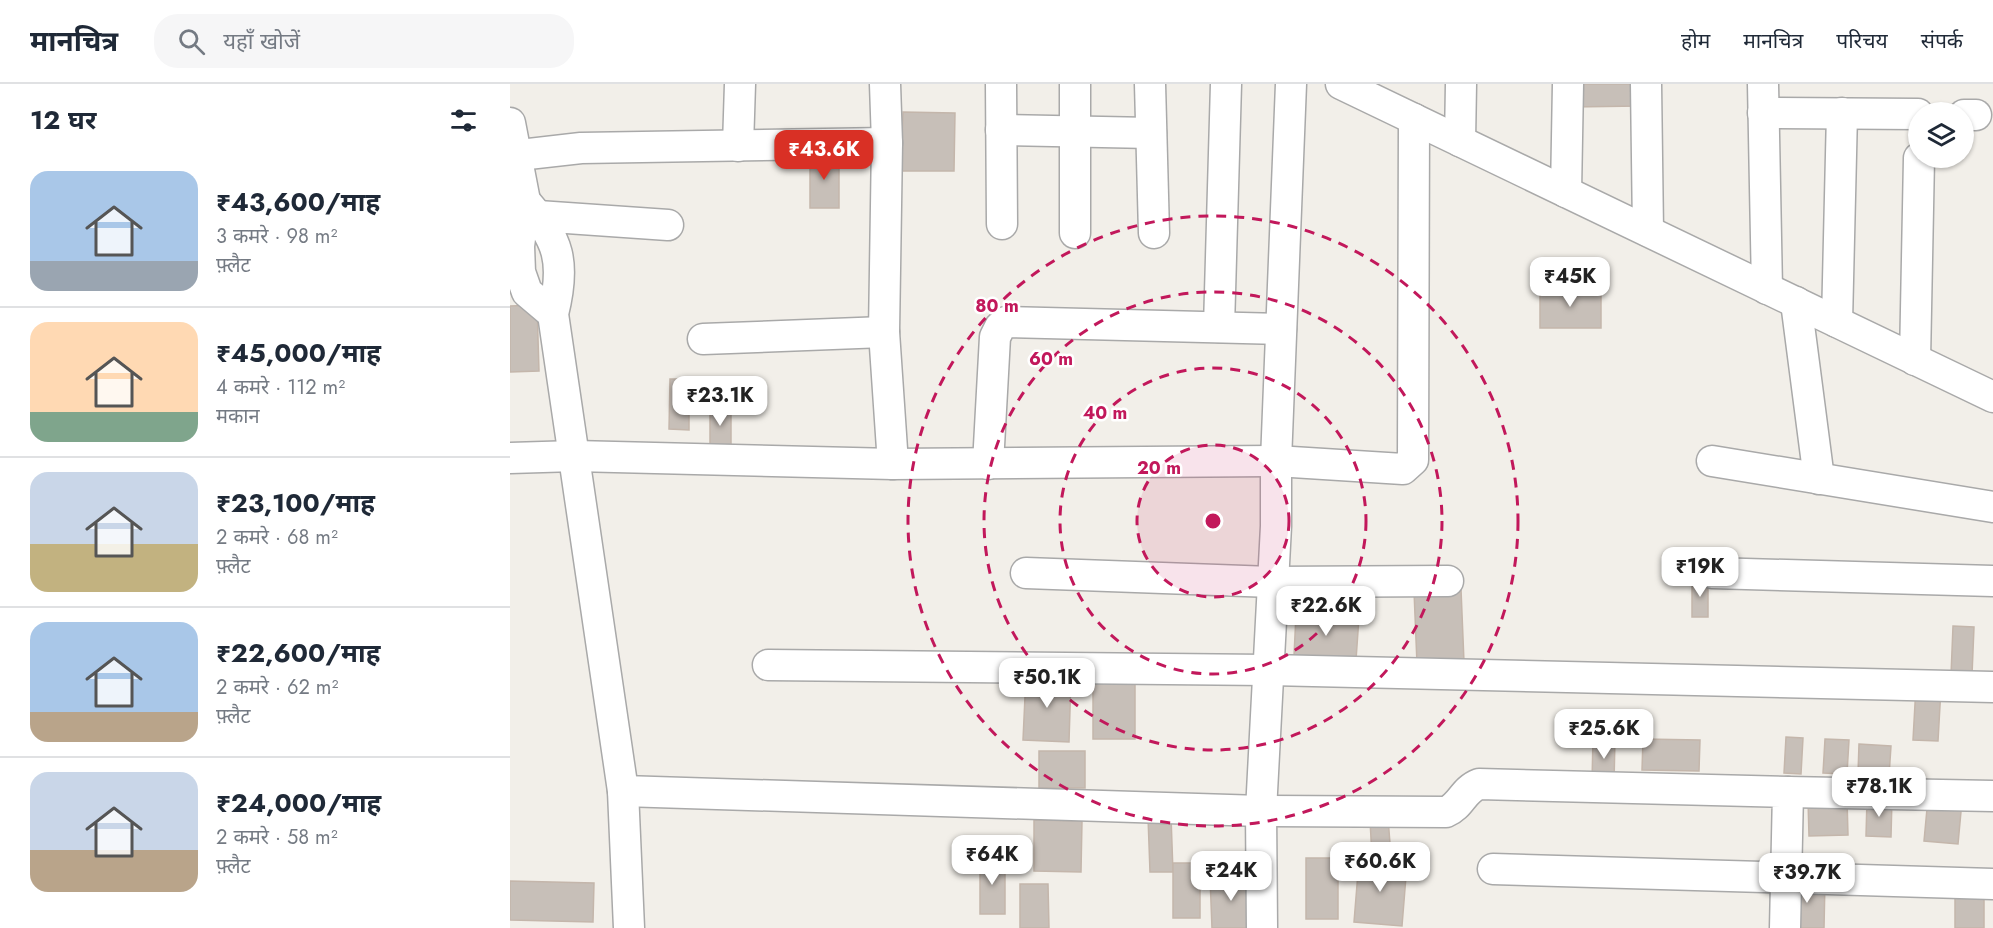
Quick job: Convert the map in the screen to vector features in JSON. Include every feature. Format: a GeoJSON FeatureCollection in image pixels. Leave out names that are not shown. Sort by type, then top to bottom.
{"type":"FeatureCollection","features":[{"type":"Feature","properties":{"kind":"street"},"geometry":{"type":"LineString","coordinates":[[738,146],[740,84]]}},
{"type":"Feature","properties":{"kind":"street"},"geometry":{"type":"LineString","coordinates":[[885,84],[887,143],[884,333],[893,464]]}},
{"type":"Feature","properties":{"kind":"street"},"geometry":{"type":"LineString","coordinates":[[1001,84],[1002,224]]}},
{"type":"Feature","properties":{"kind":"street"},"geometry":{"type":"LineString","coordinates":[[1075,84],[1075,233]]}},
{"type":"Feature","properties":{"kind":"street"},"geometry":{"type":"LineString","coordinates":[[1150,84],[1154,233]]}},
{"type":"Feature","properties":{"kind":"street"},"geometry":{"type":"LineString","coordinates":[[1219,327],[1226,84]]}},
{"type":"Feature","properties":{"kind":"street"},"geometry":{"type":"LineString","coordinates":[[1262,928],[1261,812],[1273,582],[1291,84]]}},
{"type":"Feature","properties":{"kind":"street"},"geometry":{"type":"LineString","coordinates":[[1341,84],[1993,397]]}},
{"type":"Feature","properties":{"kind":"street"},"geometry":{"type":"LineString","coordinates":[[1460,141],[1461,84]]}},
{"type":"Feature","properties":{"kind":"street"},"geometry":{"type":"LineString","coordinates":[[1566,192],[1568,84]]}},
{"type":"Feature","properties":{"kind":"street"},"geometry":{"type":"LineString","coordinates":[[1646,84],[1648,231]]}},
{"type":"Feature","properties":{"kind":"street"},"geometry":{"type":"LineString","coordinates":[[1767,288],[1763,98],[1842,114],[1908,114]]}},
{"type":"Feature","properties":{"kind":"street"},"geometry":{"type":"LineString","coordinates":[[1837,322],[1842,114]]}},
{"type":"Feature","properties":{"kind":"street"},"geometry":{"type":"LineString","coordinates":[[510,458],[575,456],[893,464],[1276,461],[1402,469],[1413,460],[1414,119]]}},
{"type":"Feature","properties":{"kind":"street"},"geometry":{"type":"LineString","coordinates":[[510,123],[513,156],[532,208],[548,228],[559,265],[560,287],[553,314],[623,791],[629,928]]}},
{"type":"Feature","properties":{"kind":"street"},"geometry":{"type":"LineString","coordinates":[[1001,130],[1151,133]]}},
{"type":"Feature","properties":{"kind":"street"},"geometry":{"type":"LineString","coordinates":[[513,156],[580,148],[887,143]]}},
{"type":"Feature","properties":{"kind":"street"},"geometry":{"type":"LineString","coordinates":[[1915,360],[1919,168]]}},
{"type":"Feature","properties":{"kind":"street"},"geometry":{"type":"LineString","coordinates":[[532,208],[668,225]]}},
{"type":"Feature","properties":{"kind":"street"},"geometry":{"type":"LineString","coordinates":[[532,208],[519,246],[519,292],[553,314]]}},
{"type":"Feature","properties":{"kind":"street"},"geometry":{"type":"LineString","coordinates":[[1796,302],[1819,479]]}},
{"type":"Feature","properties":{"kind":"street"},"geometry":{"type":"LineString","coordinates":[[988,464],[995,337],[1000,327],[1006,322],[1281,329]]}},
{"type":"Feature","properties":{"kind":"street"},"geometry":{"type":"LineString","coordinates":[[703,339],[884,333]]}},
{"type":"Feature","properties":{"kind":"street"},"geometry":{"type":"LineString","coordinates":[[1712,461],[1993,507]]}},
{"type":"Feature","properties":{"kind":"street"},"geometry":{"type":"LineString","coordinates":[[1026,573],[1273,582],[1448,582]]}},
{"type":"Feature","properties":{"kind":"street"},"geometry":{"type":"LineString","coordinates":[[1712,573],[1993,580]]}},
{"type":"Feature","properties":{"kind":"street"},"geometry":{"type":"LineString","coordinates":[[768,665],[1267,670],[1993,687]]}},
{"type":"Feature","properties":{"kind":"street"},"geometry":{"type":"LineString","coordinates":[[623,791],[1261,812],[1446,812],[1457,807],[1470,788],[1479,784],[1993,796]]}},
{"type":"Feature","properties":{"kind":"street"},"geometry":{"type":"LineString","coordinates":[[1785,928],[1788,792]]}},
{"type":"Feature","properties":{"kind":"street"},"geometry":{"type":"LineString","coordinates":[[1493,869],[1993,884]]}},
{"type":"Feature","properties":{"kind":"building"},"geometry":{"type":"Polygon","coordinates":[[[1572,84],[1639,84],[1639,106],[1572,107],[1572,84]]]}},
{"type":"Feature","properties":{"kind":"building"},"geometry":{"type":"Polygon","coordinates":[[[903,112],[955,113],[954,171],[901,171],[903,112]]]}},
{"type":"Feature","properties":{"kind":"building"},"geometry":{"type":"Polygon","coordinates":[[[810,153],[839,153],[839,208],[810,208],[810,153]]]}},
{"type":"Feature","properties":{"kind":"building"},"geometry":{"type":"Polygon","coordinates":[[[1540,287],[1601,287],[1601,328],[1540,328],[1540,287]]]}},
{"type":"Feature","properties":{"kind":"building"},"geometry":{"type":"Polygon","coordinates":[[[537,305],[539,371],[510,372],[510,306],[537,305]]]}},
{"type":"Feature","properties":{"kind":"building"},"geometry":{"type":"Polygon","coordinates":[[[670,379],[689,379],[689,430],[669,429],[670,379]]]}},
{"type":"Feature","properties":{"kind":"building"},"geometry":{"type":"Polygon","coordinates":[[[710,407],[731,407],[731,447],[710,447],[710,407]]]}},
{"type":"Feature","properties":{"kind":"building"},"geometry":{"type":"Polygon","coordinates":[[[1692,580],[1708,580],[1708,617],[1692,617],[1692,580]]]}},
{"type":"Feature","properties":{"kind":"building"},"geometry":{"type":"Polygon","coordinates":[[[1461,589],[1464,662],[1417,664],[1414,591],[1461,589]]]}},
{"type":"Feature","properties":{"kind":"building"},"geometry":{"type":"Polygon","coordinates":[[[1296,614],[1359,617],[1356,660],[1294,656],[1296,614]]]}},
{"type":"Feature","properties":{"kind":"building"},"geometry":{"type":"Polygon","coordinates":[[[1953,626],[1974,627],[1972,675],[1951,675],[1953,626]]]}},
{"type":"Feature","properties":{"kind":"building"},"geometry":{"type":"Polygon","coordinates":[[[1026,675],[1071,677],[1069,742],[1023,740],[1026,675]]]}},
{"type":"Feature","properties":{"kind":"building"},"geometry":{"type":"Polygon","coordinates":[[[1093,677],[1135,677],[1135,739],[1093,739],[1093,677]]]}},
{"type":"Feature","properties":{"kind":"building"},"geometry":{"type":"Polygon","coordinates":[[[1916,686],[1941,688],[1938,741],[1913,740],[1916,686]]]}},
{"type":"Feature","properties":{"kind":"building"},"geometry":{"type":"Polygon","coordinates":[[[1786,737],[1803,738],[1801,774],[1784,773],[1786,737]]]}},
{"type":"Feature","properties":{"kind":"building"},"geometry":{"type":"Polygon","coordinates":[[[1593,738],[1615,738],[1614,783],[1592,782],[1593,738]]]}},
{"type":"Feature","properties":{"kind":"building"},"geometry":{"type":"Polygon","coordinates":[[[1643,739],[1700,740],[1699,771],[1642,770],[1643,739]]]}},
{"type":"Feature","properties":{"kind":"building"},"geometry":{"type":"Polygon","coordinates":[[[1825,739],[1849,740],[1847,774],[1823,773],[1825,739]]]}},
{"type":"Feature","properties":{"kind":"building"},"geometry":{"type":"Polygon","coordinates":[[[1859,744],[1891,746],[1889,776],[1858,774],[1859,744]]]}},
{"type":"Feature","properties":{"kind":"building"},"geometry":{"type":"Polygon","coordinates":[[[1039,751],[1085,751],[1085,788],[1039,788],[1039,751]]]}},
{"type":"Feature","properties":{"kind":"building"},"geometry":{"type":"Polygon","coordinates":[[[1928,798],[1962,801],[1958,844],[1924,841],[1928,798]]]}},
{"type":"Feature","properties":{"kind":"building"},"geometry":{"type":"Polygon","coordinates":[[[1847,799],[1848,835],[1809,836],[1808,800],[1847,799]]]}},
{"type":"Feature","properties":{"kind":"building"},"geometry":{"type":"Polygon","coordinates":[[[1867,799],[1892,799],[1891,837],[1866,836],[1867,799]]]}},
{"type":"Feature","properties":{"kind":"building"},"geometry":{"type":"Polygon","coordinates":[[[1171,816],[1173,872],[1150,872],[1148,817],[1171,816]]]}},
{"type":"Feature","properties":{"kind":"building"},"geometry":{"type":"Polygon","coordinates":[[[1388,818],[1391,856],[1372,857],[1370,820],[1388,818]]]}},
{"type":"Feature","properties":{"kind":"building"},"geometry":{"type":"Polygon","coordinates":[[[1034,820],[1082,821],[1081,872],[1034,871],[1034,820]]]}},
{"type":"Feature","properties":{"kind":"building"},"geometry":{"type":"Polygon","coordinates":[[[1306,858],[1338,858],[1338,919],[1306,919],[1306,858]]]}},
{"type":"Feature","properties":{"kind":"building"},"geometry":{"type":"Polygon","coordinates":[[[980,859],[1005,859],[1005,914],[980,914],[980,859]]]}},
{"type":"Feature","properties":{"kind":"building"},"geometry":{"type":"Polygon","coordinates":[[[1359,860],[1407,864],[1402,926],[1354,922],[1359,860]]]}},
{"type":"Feature","properties":{"kind":"building"},"geometry":{"type":"Polygon","coordinates":[[[1173,863],[1200,863],[1200,918],[1173,918],[1173,863]]]}},
{"type":"Feature","properties":{"kind":"building"},"geometry":{"type":"Polygon","coordinates":[[[1249,876],[1251,928],[1212,928],[1210,877],[1249,876]]]}},
{"type":"Feature","properties":{"kind":"building"},"geometry":{"type":"Polygon","coordinates":[[[1790,880],[1825,881],[1824,928],[1789,928],[1790,880]]]}},
{"type":"Feature","properties":{"kind":"building"},"geometry":{"type":"Polygon","coordinates":[[[510,881],[594,883],[593,922],[510,920],[510,881]]]}},
{"type":"Feature","properties":{"kind":"building"},"geometry":{"type":"Polygon","coordinates":[[[1020,884],[1048,884],[1049,928],[1020,928],[1020,884]]]}},
{"type":"Feature","properties":{"kind":"building"},"geometry":{"type":"Polygon","coordinates":[[[1955,890],[1984,890],[1984,928],[1955,928],[1955,890]]]}}]}
